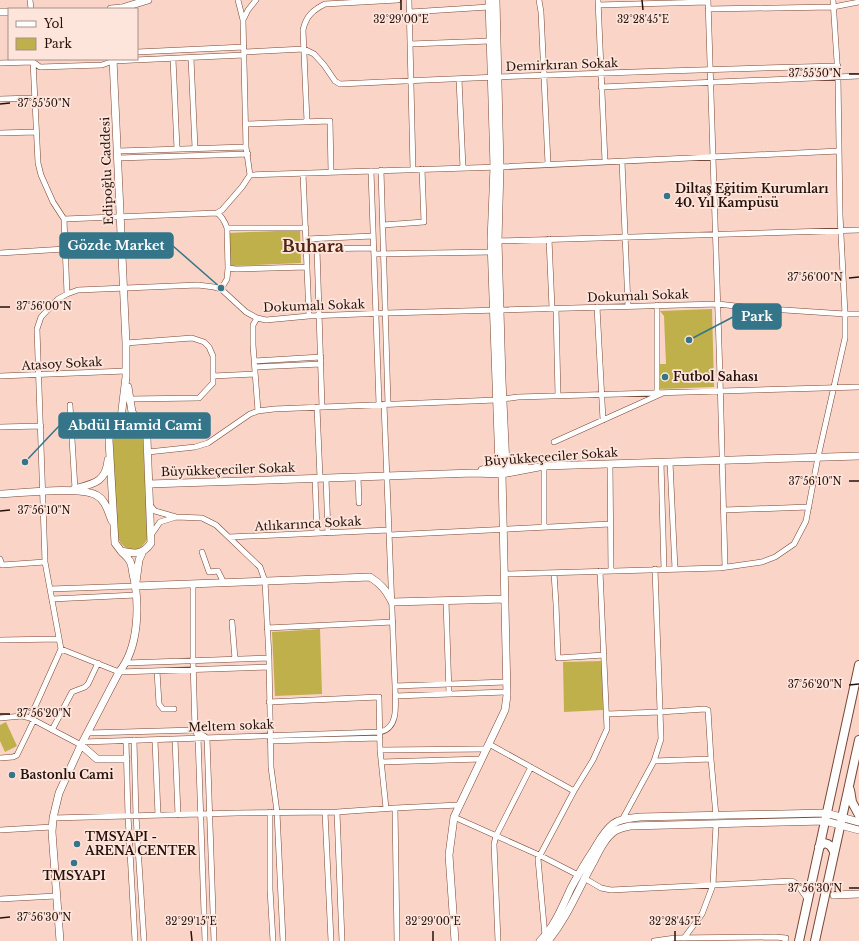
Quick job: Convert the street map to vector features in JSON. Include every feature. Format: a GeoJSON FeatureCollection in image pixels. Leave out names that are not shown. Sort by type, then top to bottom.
{"type":"FeatureCollection","features":[{"type":"Feature","properties":{"kind":"main road"},"geometry":{"type":"LineString","coordinates":[[799,941],[859,665]]}},
{"type":"Feature","properties":{"kind":"main road"},"geometry":{"type":"LineString","coordinates":[[815,941],[859,740]]}},
{"type":"Feature","properties":{"kind":"main road"},"geometry":{"type":"LineString","coordinates":[[834,780],[838,787],[841,788],[849,784]]}},
{"type":"Feature","properties":{"kind":"main road"},"geometry":{"type":"LineString","coordinates":[[849,784],[852,802],[859,815]]}},
{"type":"Feature","properties":{"kind":"main road"},"geometry":{"type":"LineString","coordinates":[[819,847],[824,843],[831,846],[834,852]]}},
{"type":"Feature","properties":{"kind":"street"},"geometry":{"type":"LineString","coordinates":[[122,8],[148,0]]}},
{"type":"Feature","properties":{"kind":"street"},"geometry":{"type":"LineString","coordinates":[[64,219],[217,213],[222,210],[242,187],[250,175],[246,147],[247,124],[243,20],[238,0]]}},
{"type":"Feature","properties":{"kind":"street"},"geometry":{"type":"LineString","coordinates":[[243,20],[248,10],[256,0]]}},
{"type":"Feature","properties":{"kind":"street"},"geometry":{"type":"LineString","coordinates":[[307,122],[303,30],[304,22],[315,9],[326,4],[398,0]]}},
{"type":"Feature","properties":{"kind":"street"},"geometry":{"type":"LineString","coordinates":[[409,0],[412,169]]}},
{"type":"Feature","properties":{"kind":"street"},"geometry":{"type":"LineString","coordinates":[[455,941],[448,855],[454,817],[505,710],[506,692],[502,466],[495,241],[497,167],[495,77],[496,0]]}},
{"type":"Feature","properties":{"kind":"street"},"geometry":{"type":"LineString","coordinates":[[539,0],[542,12],[548,164]]}},
{"type":"Feature","properties":{"kind":"street"},"geometry":{"type":"LineString","coordinates":[[504,574],[725,567],[762,562],[775,557],[794,544],[806,521],[818,457],[845,338],[841,252],[842,231],[838,66],[833,0]]}},
{"type":"Feature","properties":{"kind":"street"},"geometry":{"type":"LineString","coordinates":[[604,162],[598,3],[708,1],[721,390],[725,567]]}},
{"type":"Feature","properties":{"kind":"street"},"geometry":{"type":"LineString","coordinates":[[708,9],[833,7],[859,2]]}},
{"type":"Feature","properties":{"kind":"street"},"geometry":{"type":"LineString","coordinates":[[410,12],[489,3],[490,41],[495,77]]}},
{"type":"Feature","properties":{"kind":"street"},"geometry":{"type":"LineString","coordinates":[[410,44],[490,41]]}},
{"type":"Feature","properties":{"kind":"street"},"geometry":{"type":"LineString","coordinates":[[138,52],[304,49]]}},
{"type":"Feature","properties":{"kind":"street","name":"Demirkıran Sokak"},"geometry":{"type":"LineString","coordinates":[[304,49],[314,54],[335,81],[340,84],[459,78],[838,66]]}},
{"type":"Feature","properties":{"kind":"street"},"geometry":{"type":"LineString","coordinates":[[138,60],[191,58],[244,51]]}},
{"type":"Feature","properties":{"kind":"street"},"geometry":{"type":"LineString","coordinates":[[191,58],[195,148]]}},
{"type":"Feature","properties":{"kind":"street"},"geometry":{"type":"LineString","coordinates":[[173,59],[177,149]]}},
{"type":"Feature","properties":{"kind":"street"},"geometry":{"type":"LineString","coordinates":[[0,63],[33,61],[40,67],[102,66],[113,60]]}},
{"type":"Feature","properties":{"kind":"street","name":"Edipoğlu Caddesi"},"geometry":{"type":"LineString","coordinates":[[113,60],[118,155],[122,289],[126,342],[126,374]]}},
{"type":"Feature","properties":{"kind":"street"},"geometry":{"type":"LineString","coordinates":[[33,61],[38,163],[41,175],[53,202],[64,219],[67,294]]}},
{"type":"Feature","properties":{"kind":"street"},"geometry":{"type":"LineString","coordinates":[[601,87],[859,76]]}},
{"type":"Feature","properties":{"kind":"street"},"geometry":{"type":"LineString","coordinates":[[459,78],[464,168]]}},
{"type":"Feature","properties":{"kind":"street"},"geometry":{"type":"LineString","coordinates":[[0,98],[34,98]]}},
{"type":"Feature","properties":{"kind":"street"},"geometry":{"type":"LineString","coordinates":[[247,124],[330,122],[331,172]]}},
{"type":"Feature","properties":{"kind":"street"},"geometry":{"type":"LineString","coordinates":[[0,134],[36,132]]}},
{"type":"Feature","properties":{"kind":"street"},"geometry":{"type":"LineString","coordinates":[[118,155],[177,149],[246,147]]}},
{"type":"Feature","properties":{"kind":"street"},"geometry":{"type":"LineString","coordinates":[[250,175],[497,167],[839,152]]}},
{"type":"Feature","properties":{"kind":"street"},"geometry":{"type":"LineString","coordinates":[[118,155],[248,154]]}},
{"type":"Feature","properties":{"kind":"street"},"geometry":{"type":"LineString","coordinates":[[622,161],[628,306]]}},
{"type":"Feature","properties":{"kind":"street"},"geometry":{"type":"LineString","coordinates":[[383,225],[424,222],[422,169]]}},
{"type":"Feature","properties":{"kind":"street"},"geometry":{"type":"LineString","coordinates":[[380,732],[391,726],[394,719],[395,696],[384,404],[386,313],[381,170]]}},
{"type":"Feature","properties":{"kind":"street"},"geometry":{"type":"LineString","coordinates":[[371,171],[376,313],[384,404]]}},
{"type":"Feature","properties":{"kind":"street"},"geometry":{"type":"LineString","coordinates":[[303,173],[309,316]]}},
{"type":"Feature","properties":{"kind":"street"},"geometry":{"type":"LineString","coordinates":[[0,758],[13,758],[17,755],[61,649],[45,562],[37,329],[41,317],[58,299],[78,290],[198,285],[221,289],[227,279],[227,228],[221,215],[217,213]]}},
{"type":"Feature","properties":{"kind":"street"},"geometry":{"type":"LineString","coordinates":[[227,228],[306,228]]}},
{"type":"Feature","properties":{"kind":"street"},"geometry":{"type":"LineString","coordinates":[[495,241],[859,230]]}},
{"type":"Feature","properties":{"kind":"street"},"geometry":{"type":"LineString","coordinates":[[306,239],[374,236]]}},
{"type":"Feature","properties":{"kind":"street"},"geometry":{"type":"LineString","coordinates":[[549,239],[558,396]]}},
{"type":"Feature","properties":{"kind":"street"},"geometry":{"type":"LineString","coordinates":[[495,241],[492,252],[497,310]]}},
{"type":"Feature","properties":{"kind":"street"},"geometry":{"type":"LineString","coordinates":[[307,249],[374,248]]}},
{"type":"Feature","properties":{"kind":"street"},"geometry":{"type":"LineString","coordinates":[[0,253],[65,249]]}},
{"type":"Feature","properties":{"kind":"street"},"geometry":{"type":"LineString","coordinates":[[317,249],[321,357],[320,478],[317,533]]}},
{"type":"Feature","properties":{"kind":"street"},"geometry":{"type":"LineString","coordinates":[[374,254],[492,252]]}},
{"type":"Feature","properties":{"kind":"street"},"geometry":{"type":"LineString","coordinates":[[228,268],[307,267]]}},
{"type":"Feature","properties":{"kind":"street","name":"Dokumalı Sokak"},"geometry":{"type":"LineString","coordinates":[[221,289],[246,312],[257,318],[266,320],[309,316],[376,313],[718,304],[753,308],[859,314]]}},
{"type":"Feature","properties":{"kind":"street"},"geometry":{"type":"LineString","coordinates":[[657,305],[657,392]]}},
{"type":"Feature","properties":{"kind":"street"},"geometry":{"type":"LineString","coordinates":[[597,307],[603,420]]}},
{"type":"Feature","properties":{"kind":"street"},"geometry":{"type":"LineString","coordinates":[[257,318],[253,325],[254,367],[258,411]]}},
{"type":"Feature","properties":{"kind":"street"},"geometry":{"type":"LineString","coordinates":[[126,342],[192,338],[204,342],[210,347],[213,356],[213,383],[199,398],[130,399]]}},
{"type":"Feature","properties":{"kind":"street"},"geometry":{"type":"LineString","coordinates":[[254,361],[321,357]]}},
{"type":"Feature","properties":{"kind":"street"},"geometry":{"type":"LineString","coordinates":[[254,367],[321,364]]}},
{"type":"Feature","properties":{"kind":"street"},"geometry":{"type":"LineString","coordinates":[[121,551],[128,553],[143,551],[146,550],[151,543],[147,438],[132,412],[126,374]]}},
{"type":"Feature","properties":{"kind":"street"},"geometry":{"type":"LineString","coordinates":[[126,374],[121,418],[110,431],[110,446],[115,544],[130,560],[136,586]]}},
{"type":"Feature","properties":{"kind":"street","name":"Atasoy Sokak"},"geometry":{"type":"LineString","coordinates":[[0,376],[126,374]]}},
{"type":"Feature","properties":{"kind":"street"},"geometry":{"type":"LineString","coordinates":[[213,376],[255,374]]}},
{"type":"Feature","properties":{"kind":"street"},"geometry":{"type":"LineString","coordinates":[[148,452],[195,447],[208,443],[258,411],[384,404],[499,400],[518,397],[859,386]]}},
{"type":"Feature","properties":{"kind":"street"},"geometry":{"type":"LineString","coordinates":[[554,442],[666,392]]}},
{"type":"Feature","properties":{"kind":"street"},"geometry":{"type":"LineString","coordinates":[[70,405],[75,489]]}},
{"type":"Feature","properties":{"kind":"street"},"geometry":{"type":"LineString","coordinates":[[114,426],[119,422],[134,421],[141,426]]}},
{"type":"Feature","properties":{"kind":"street"},"geometry":{"type":"LineString","coordinates":[[0,427],[41,426]]}},
{"type":"Feature","properties":{"kind":"street"},"geometry":{"type":"LineString","coordinates":[[66,491],[96,483],[105,474],[108,465],[110,446]]}},
{"type":"Feature","properties":{"kind":"street","name":"Büyükkeçeciler Sokak"},"geometry":{"type":"LineString","coordinates":[[149,484],[474,473],[502,474],[544,466],[859,456]]}},
{"type":"Feature","properties":{"kind":"street"},"geometry":{"type":"LineString","coordinates":[[661,462],[664,569]]}},
{"type":"Feature","properties":{"kind":"street"},"geometry":{"type":"LineString","coordinates":[[670,462],[675,569]]}},
{"type":"Feature","properties":{"kind":"street"},"geometry":{"type":"LineString","coordinates":[[610,464],[611,571]]}},
{"type":"Feature","properties":{"kind":"street"},"geometry":{"type":"LineString","coordinates":[[474,473],[502,466],[544,466],[544,527]]}},
{"type":"Feature","properties":{"kind":"street"},"geometry":{"type":"LineString","coordinates":[[358,477],[359,504]]}},
{"type":"Feature","properties":{"kind":"street"},"geometry":{"type":"LineString","coordinates":[[320,478],[328,532]]}},
{"type":"Feature","properties":{"kind":"street"},"geometry":{"type":"LineString","coordinates":[[0,494],[66,491],[84,492],[96,495],[105,503],[114,528]]}},
{"type":"Feature","properties":{"kind":"street"},"geometry":{"type":"LineString","coordinates":[[150,505],[155,512],[176,517],[202,518],[216,525],[260,567],[265,581],[269,658],[270,767],[277,812],[283,941]]}},
{"type":"Feature","properties":{"kind":"street"},"geometry":{"type":"LineString","coordinates":[[724,510],[809,507]]}},
{"type":"Feature","properties":{"kind":"street"},"geometry":{"type":"LineString","coordinates":[[151,536],[160,522],[176,517]]}},
{"type":"Feature","properties":{"kind":"street","name":"Atlıkarınca Sokak"},"geometry":{"type":"LineString","coordinates":[[229,537],[328,532],[389,533],[610,524]]}},
{"type":"Feature","properties":{"kind":"street"},"geometry":{"type":"LineString","coordinates":[[59,940],[52,828],[53,818],[59,793],[82,744],[119,672],[126,663],[136,633],[136,586],[143,551]]}},
{"type":"Feature","properties":{"kind":"street"},"geometry":{"type":"LineString","coordinates":[[202,552],[209,572],[218,571],[224,583]]}},
{"type":"Feature","properties":{"kind":"street"},"geometry":{"type":"LineString","coordinates":[[0,572],[1,561],[45,562]]}},
{"type":"Feature","properties":{"kind":"street"},"geometry":{"type":"LineString","coordinates":[[622,820],[654,761],[661,739],[655,569]]}},
{"type":"Feature","properties":{"kind":"street"},"geometry":{"type":"LineString","coordinates":[[549,939],[538,859],[539,855],[593,760],[607,729],[600,571]]}},
{"type":"Feature","properties":{"kind":"street"},"geometry":{"type":"LineString","coordinates":[[554,573],[558,658],[604,655]]}},
{"type":"Feature","properties":{"kind":"street"},"geometry":{"type":"LineString","coordinates":[[50,589],[370,577],[379,582],[392,602]]}},
{"type":"Feature","properties":{"kind":"street"},"geometry":{"type":"LineString","coordinates":[[193,584],[195,730],[198,737],[205,941]]}},
{"type":"Feature","properties":{"kind":"street"},"geometry":{"type":"LineString","coordinates":[[52,599],[136,595]]}},
{"type":"Feature","properties":{"kind":"street"},"geometry":{"type":"LineString","coordinates":[[392,602],[505,599]]}},
{"type":"Feature","properties":{"kind":"street"},"geometry":{"type":"LineString","coordinates":[[446,601],[449,694]]}},
{"type":"Feature","properties":{"kind":"street"},"geometry":{"type":"LineString","coordinates":[[232,622],[235,659]]}},
{"type":"Feature","properties":{"kind":"street"},"geometry":{"type":"LineString","coordinates":[[267,628],[392,622]]}},
{"type":"Feature","properties":{"kind":"street"},"geometry":{"type":"LineString","coordinates":[[0,640],[59,638]]}},
{"type":"Feature","properties":{"kind":"street"},"geometry":{"type":"LineString","coordinates":[[61,649],[119,672],[268,667]]}},
{"type":"Feature","properties":{"kind":"street"},"geometry":{"type":"LineString","coordinates":[[126,663],[269,658]]}},
{"type":"Feature","properties":{"kind":"street"},"geometry":{"type":"LineString","coordinates":[[52,730],[72,692],[85,687],[88,684],[98,663]]}},
{"type":"Feature","properties":{"kind":"street"},"geometry":{"type":"LineString","coordinates":[[157,671],[159,704],[163,709],[174,709]]}},
{"type":"Feature","properties":{"kind":"street"},"geometry":{"type":"LineString","coordinates":[[395,686],[506,682]]}},
{"type":"Feature","properties":{"kind":"street"},"geometry":{"type":"LineString","coordinates":[[395,696],[506,692]]}},
{"type":"Feature","properties":{"kind":"street"},"geometry":{"type":"LineString","coordinates":[[269,702],[379,697],[380,750],[386,808]]}},
{"type":"Feature","properties":{"kind":"street"},"geometry":{"type":"LineString","coordinates":[[607,714],[708,710],[716,816]]}},
{"type":"Feature","properties":{"kind":"street"},"geometry":{"type":"LineString","coordinates":[[0,718],[22,716],[32,719],[82,744],[97,759],[126,758]]}},
{"type":"Feature","properties":{"kind":"street"},"geometry":{"type":"LineString","coordinates":[[195,730],[207,738],[214,941]]}},
{"type":"Feature","properties":{"kind":"street","name":"Meltem sokak"},"geometry":{"type":"LineString","coordinates":[[88,733],[195,730]]}},
{"type":"Feature","properties":{"kind":"street","name":"Meltem sokak"},"geometry":{"type":"LineString","coordinates":[[270,738],[380,732]]}},
{"type":"Feature","properties":{"kind":"street","name":"Meltem sokak"},"geometry":{"type":"LineString","coordinates":[[82,744],[198,737],[380,738]]}},
{"type":"Feature","properties":{"kind":"street"},"geometry":{"type":"LineString","coordinates":[[175,739],[178,815]]}},
{"type":"Feature","properties":{"kind":"street"},"geometry":{"type":"LineString","coordinates":[[134,740],[136,816],[144,941]]}},
{"type":"Feature","properties":{"kind":"street"},"geometry":{"type":"LineString","coordinates":[[155,740],[158,815]]}},
{"type":"Feature","properties":{"kind":"street"},"geometry":{"type":"LineString","coordinates":[[126,741],[128,816],[135,941]]}},
{"type":"Feature","properties":{"kind":"street"},"geometry":{"type":"LineString","coordinates":[[380,750],[488,746],[531,767],[574,791]]}},
{"type":"Feature","properties":{"kind":"street"},"geometry":{"type":"LineString","coordinates":[[381,762],[482,759]]}},
{"type":"Feature","properties":{"kind":"street"},"geometry":{"type":"LineString","coordinates":[[654,761],[711,759]]}},
{"type":"Feature","properties":{"kind":"street"},"geometry":{"type":"LineString","coordinates":[[498,941],[494,844],[496,836],[531,767]]}},
{"type":"Feature","properties":{"kind":"street"},"geometry":{"type":"LineString","coordinates":[[53,818],[270,812],[337,812],[459,805]]}},
{"type":"Feature","properties":{"kind":"street"},"geometry":{"type":"LineString","coordinates":[[395,808],[398,941]]}},
{"type":"Feature","properties":{"kind":"street"},"geometry":{"type":"LineString","coordinates":[[270,812],[270,889],[273,941]]}},
{"type":"Feature","properties":{"kind":"street"},"geometry":{"type":"LineString","coordinates":[[325,812],[331,941]]}},
{"type":"Feature","properties":{"kind":"street"},"geometry":{"type":"LineString","coordinates":[[337,812],[342,941]]}},
{"type":"Feature","properties":{"kind":"street"},"geometry":{"type":"LineString","coordinates":[[454,817],[539,855],[601,888],[611,890],[792,881],[797,884],[808,900]]}},
{"type":"Feature","properties":{"kind":"street"},"geometry":{"type":"LineString","coordinates":[[549,939],[556,920],[607,829],[614,823],[622,820],[640,817],[826,817],[841,821],[859,830]]}},
{"type":"Feature","properties":{"kind":"street"},"geometry":{"type":"LineString","coordinates":[[581,876],[609,836],[622,828],[630,826],[716,824],[826,817]]}},
{"type":"Feature","properties":{"kind":"street"},"geometry":{"type":"LineString","coordinates":[[841,821],[859,822]]}},
{"type":"Feature","properties":{"kind":"street"},"geometry":{"type":"LineString","coordinates":[[684,938],[702,914],[713,885],[716,824]]}},
{"type":"Feature","properties":{"kind":"street"},"geometry":{"type":"LineString","coordinates":[[0,830],[52,828]]}},
{"type":"Feature","properties":{"kind":"street"},"geometry":{"type":"LineString","coordinates":[[834,895],[859,894]]}},
{"type":"Feature","properties":{"kind":"street"},"geometry":{"type":"LineString","coordinates":[[0,899],[56,896]]}},
{"type":"Feature","properties":{"kind":"street"},"geometry":{"type":"LineString","coordinates":[[654,941],[684,938],[775,937],[786,938],[786,941]]}},
{"type":"Feature","properties":{"kind":"green space"},"geometry":{"type":"Polygon","coordinates":[[[300,230],[301,263],[230,266],[229,233],[300,230]]]}},
{"type":"Feature","properties":{"kind":"green space"},"geometry":{"type":"Polygon","coordinates":[[[712,309],[714,387],[659,389],[658,364],[666,364],[664,316],[660,311],[712,309]]]}},
{"type":"Feature","properties":{"kind":"green space"},"geometry":{"type":"Polygon","coordinates":[[[126,425],[138,429],[143,440],[148,538],[140,547],[132,550],[124,546],[117,537],[113,440],[117,431],[126,425]]]}},
{"type":"Feature","properties":{"kind":"green space"},"geometry":{"type":"Polygon","coordinates":[[[320,629],[322,694],[275,696],[272,632],[320,629]]]}},
{"type":"Feature","properties":{"kind":"green space"},"geometry":{"type":"Polygon","coordinates":[[[602,661],[603,710],[564,712],[563,662],[602,661]]]}},
{"type":"Feature","properties":{"kind":"green space"},"geometry":{"type":"Polygon","coordinates":[[[6,722],[17,746],[5,752],[0,741],[0,725],[6,722]]]}},
{"type":"Feature","properties":{"kind":"place","name":"Diltaş Eğitim Kurumları 40. Yıl Kampüsü"},"geometry":{"type":"Point","coordinates":[667,196]}},
{"type":"Feature","properties":{"kind":"place","name":"Gözde Market"},"geometry":{"type":"Point","coordinates":[221,288]}},
{"type":"Feature","properties":{"kind":"place","name":"Park"},"geometry":{"type":"Point","coordinates":[689,340]}},
{"type":"Feature","properties":{"kind":"place","name":"Futbol Sahası"},"geometry":{"type":"Point","coordinates":[665,377]}},
{"type":"Feature","properties":{"kind":"place","name":"Abdül Hamid Cami"},"geometry":{"type":"Point","coordinates":[25,462]}},
{"type":"Feature","properties":{"kind":"place","name":"Bastonlu Cami"},"geometry":{"type":"Point","coordinates":[12,775]}},
{"type":"Feature","properties":{"kind":"place","name":"TMSYAPI - ARENA CENTER"},"geometry":{"type":"Point","coordinates":[77,844]}},
{"type":"Feature","properties":{"kind":"place","name":"TMSYAPI"},"geometry":{"type":"Point","coordinates":[74,863]}},
{"type":"Feature","properties":{"kind":"district","name":"Buhara"},"geometry":{"type":"Point","coordinates":[313,246]}}]}
